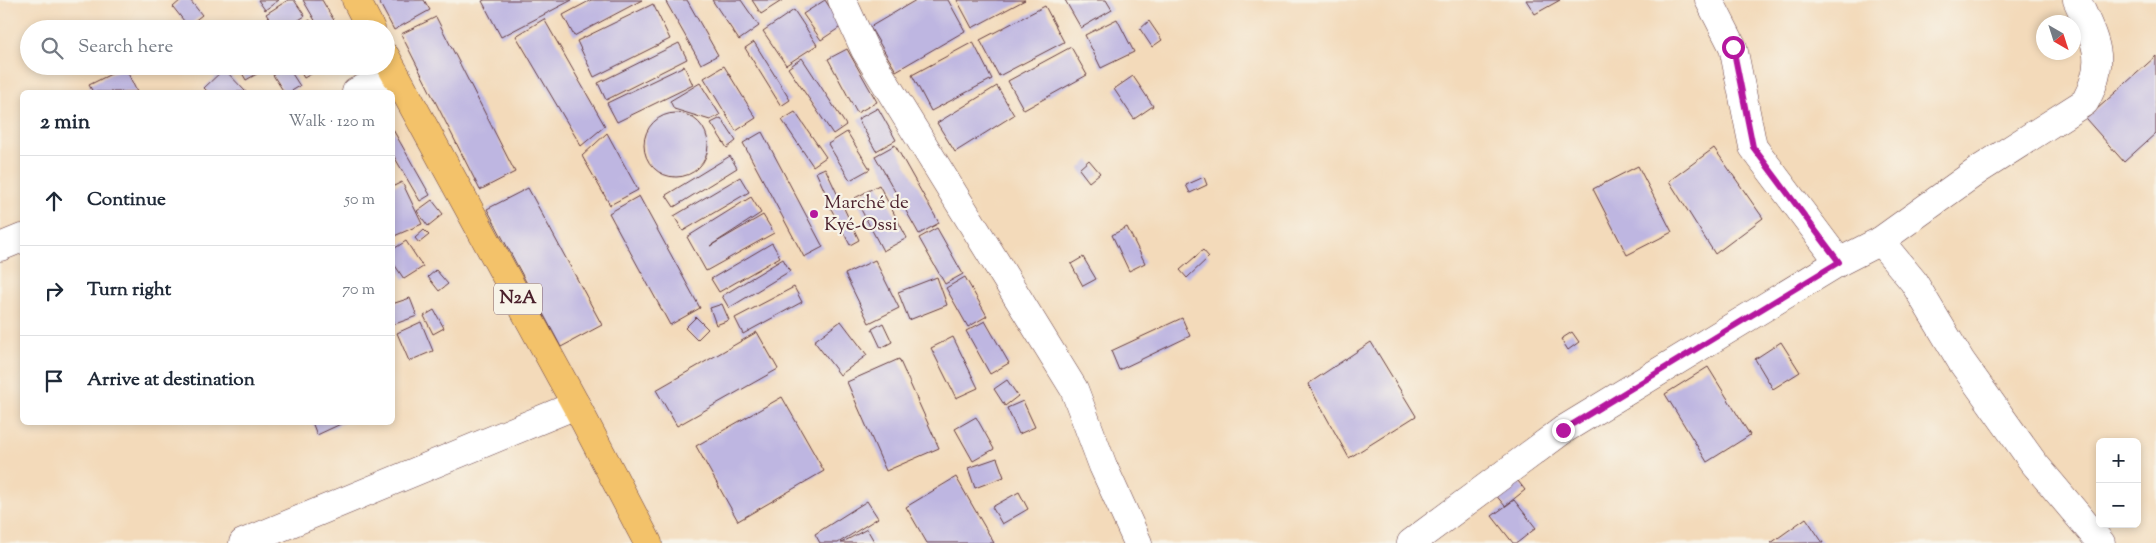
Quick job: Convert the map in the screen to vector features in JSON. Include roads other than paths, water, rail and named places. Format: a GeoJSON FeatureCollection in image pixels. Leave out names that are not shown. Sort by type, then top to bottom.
{"type":"FeatureCollection","features":[{"type":"Feature","properties":{"kind":"highway"},"geometry":{"type":"LineString","coordinates":[[356,0],[366,20]]}},
{"type":"Feature","properties":{"kind":"highway","name":"N2A"},"geometry":{"type":"LineString","coordinates":[[395,72],[576,404],[648,543]]}},
{"type":"Feature","properties":{"kind":"street"},"geometry":{"type":"LineString","coordinates":[[842,0],[865,50],[1074,389],[1104,466],[1138,543]]}},
{"type":"Feature","properties":{"kind":"street"},"geometry":{"type":"LineString","coordinates":[[1709,0],[1733,47],[1753,147],[1839,262]]}},
{"type":"Feature","properties":{"kind":"street"},"geometry":{"type":"LineString","coordinates":[[1411,543],[1563,430],[1839,262],[1880,240],[1980,169],[2085,102],[2095,84],[2098,65],[2096,43],[2077,0]]}},
{"type":"Feature","properties":{"kind":"street"},"geometry":{"type":"LineString","coordinates":[[359,90],[378,75]]}},
{"type":"Feature","properties":{"kind":"street"},"geometry":{"type":"LineString","coordinates":[[0,247],[20,239]]}},
{"type":"Feature","properties":{"kind":"street"},"geometry":{"type":"LineString","coordinates":[[1880,240],[1913,281],[1961,361],[2033,462],[2101,543]]}},
{"type":"Feature","properties":{"kind":"street"},"geometry":{"type":"LineString","coordinates":[[243,543],[576,404]]}},
{"type":"Feature","properties":{"kind":"place","name":"Marché de Kyé-Ossi"},"geometry":{"type":"Point","coordinates":[814,214]}}]}
